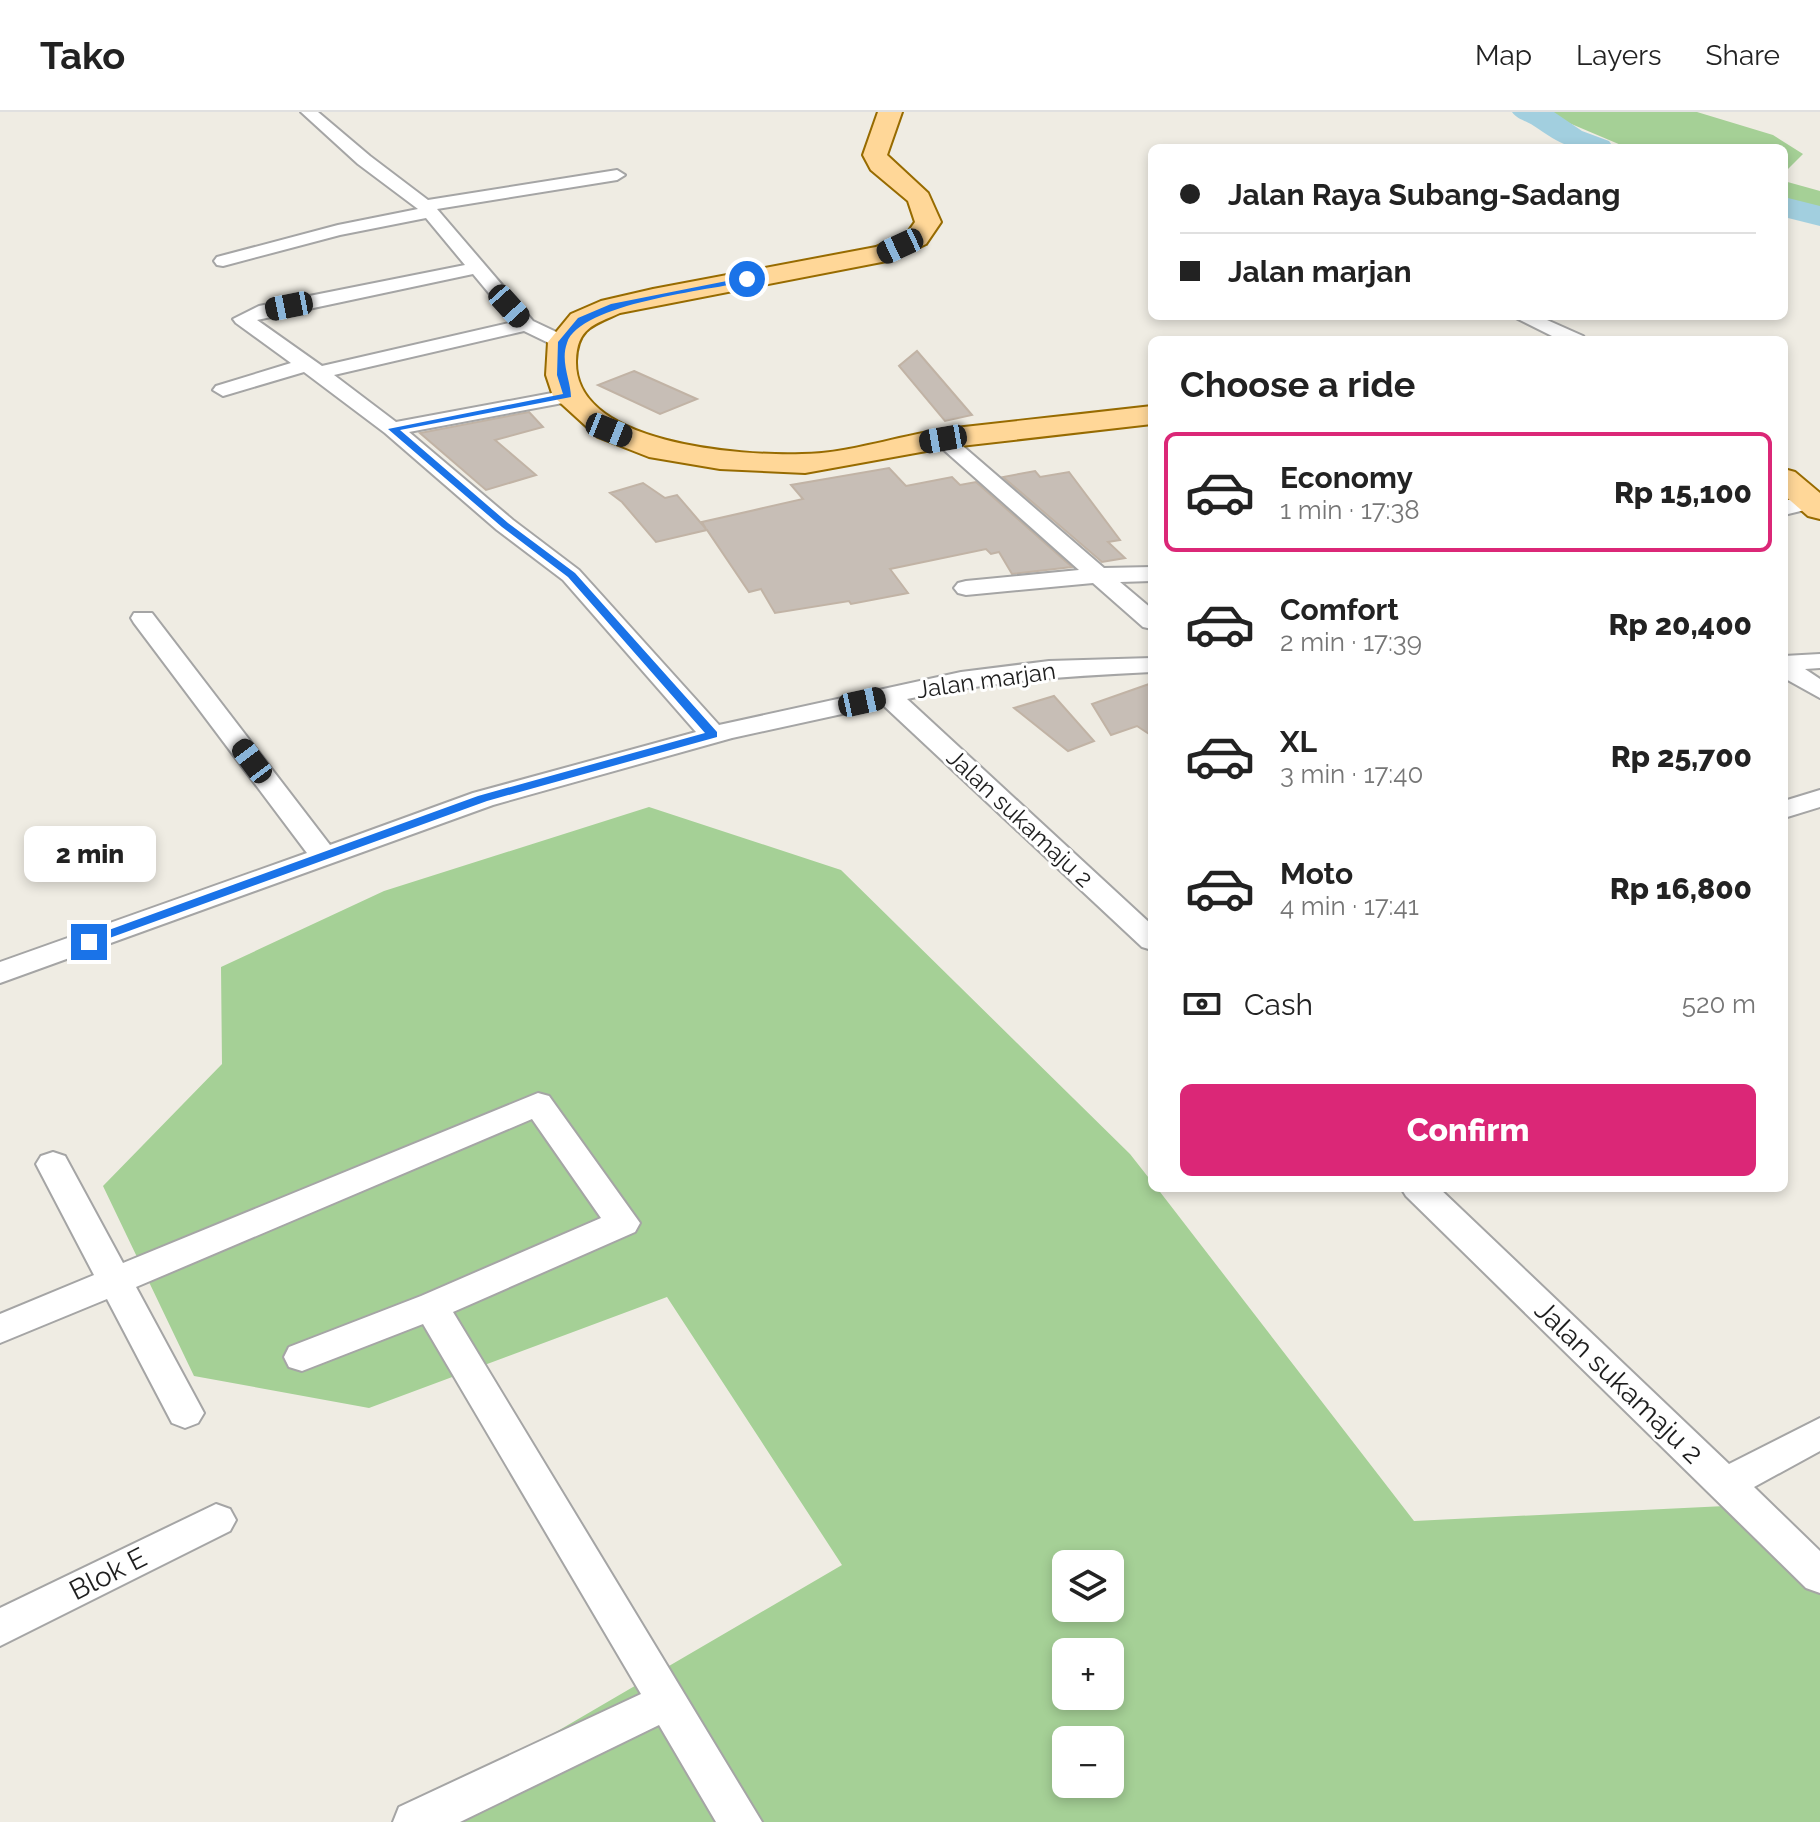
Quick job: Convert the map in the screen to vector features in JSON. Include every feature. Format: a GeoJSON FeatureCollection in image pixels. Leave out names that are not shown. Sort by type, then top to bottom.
{"type":"FeatureCollection","features":[{"type":"Feature","properties":{"kind":"main road"},"geometry":{"type":"LineString","coordinates":[[890,112],[875,155],[880,165],[919,198],[928,222],[917,238],[883,254],[611,307],[581,320],[562,342],[561,375],[568,396],[609,430],[660,450],[720,460],[805,464],[943,439],[1148,415]]}},
{"type":"Feature","properties":{"kind":"main road"},"geometry":{"type":"LineString","coordinates":[[1788,484],[1804,506]]}},
{"type":"Feature","properties":{"kind":"street"},"geometry":{"type":"LineString","coordinates":[[309,112],[426,209],[526,325],[562,342]]}},
{"type":"Feature","properties":{"kind":"street"},"geometry":{"type":"LineString","coordinates":[[223,261],[426,209],[617,175]]}},
{"type":"Feature","properties":{"kind":"street"},"geometry":{"type":"LineString","coordinates":[[475,268],[259,312],[243,319],[392,429],[505,525],[571,575],[713,735]]}},
{"type":"Feature","properties":{"kind":"street"},"geometry":{"type":"LineString","coordinates":[[1531,320],[1567,336]]}},
{"type":"Feature","properties":{"kind":"street"},"geometry":{"type":"LineString","coordinates":[[223,390],[526,325]]}},
{"type":"Feature","properties":{"kind":"street"},"geometry":{"type":"LineString","coordinates":[[392,429],[568,396]]}},
{"type":"Feature","properties":{"kind":"street"},"geometry":{"type":"LineString","coordinates":[[943,439],[1148,618]]}},
{"type":"Feature","properties":{"kind":"street"},"geometry":{"type":"LineString","coordinates":[[966,588],[1101,575],[1148,574]]}},
{"type":"Feature","properties":{"kind":"street"},"geometry":{"type":"LineString","coordinates":[[143,618],[325,857]]}},
{"type":"Feature","properties":{"kind":"street"},"geometry":{"type":"LineString","coordinates":[[1788,665],[1820,661]]}},
{"type":"Feature","properties":{"kind":"street","name":"Jalan marjan"},"geometry":{"type":"LineString","coordinates":[[0,973],[483,799],[713,735],[961,680],[1049,669],[1148,665]]}},
{"type":"Feature","properties":{"kind":"street"},"geometry":{"type":"LineString","coordinates":[[1788,668],[1820,690]]}},
{"type":"Feature","properties":{"kind":"street","name":"Jalan sukamaju 2"},"geometry":{"type":"LineString","coordinates":[[889,696],[1148,937]]}},
{"type":"Feature","properties":{"kind":"street"},"geometry":{"type":"LineString","coordinates":[[1788,809],[1820,798]]}},
{"type":"Feature","properties":{"kind":"street"},"geometry":{"type":"LineString","coordinates":[[0,1329],[538,1104],[623,1223],[431,1306],[302,1357]]}},
{"type":"Feature","properties":{"kind":"street"},"geometry":{"type":"LineString","coordinates":[[53,1164],[185,1413]]}},
{"type":"Feature","properties":{"kind":"street","name":"Jalan sukamaju 2"},"geometry":{"type":"LineString","coordinates":[[1430,1192],[1724,1485],[1820,1576]]}},
{"type":"Feature","properties":{"kind":"street"},"geometry":{"type":"LineString","coordinates":[[431,1306],[740,1822]]}},
{"type":"Feature","properties":{"kind":"street"},"geometry":{"type":"LineString","coordinates":[[1724,1485],[1820,1433]]}},
{"type":"Feature","properties":{"kind":"street","name":"Blok E"},"geometry":{"type":"LineString","coordinates":[[0,1628],[216,1520]]}},
{"type":"Feature","properties":{"kind":"street"},"geometry":{"type":"LineString","coordinates":[[415,1822],[668,1702]]}},
{"type":"Feature","properties":{"kind":"green space"},"geometry":{"type":"Polygon","coordinates":[[[1543,112],[1697,112],[1773,135],[1787,144],[1619,144],[1543,112]]]}},
{"type":"Feature","properties":{"kind":"green space"},"geometry":{"type":"Polygon","coordinates":[[[1788,144],[1803,154],[1788,169],[1788,144]]]}},
{"type":"Feature","properties":{"kind":"green space"},"geometry":{"type":"Polygon","coordinates":[[[1788,182],[1820,191],[1820,210],[1788,201],[1788,182]]]}},
{"type":"Feature","properties":{"kind":"green space"},"geometry":{"type":"Polygon","coordinates":[[[649,807],[841,870],[1130,1154],[1148,1177],[1148,1192],[1160,1192],[1414,1521],[1746,1505],[1820,1576],[1820,1822],[402,1822],[842,1565],[667,1297],[369,1408],[194,1376],[103,1186],[222,1064],[221,967],[384,891],[649,807]]]}},
{"type":"Feature","properties":{"kind":"building"},"geometry":{"type":"Polygon","coordinates":[[[917,351],[972,415],[945,421],[899,366],[917,351]]]}},
{"type":"Feature","properties":{"kind":"building"},"geometry":{"type":"Polygon","coordinates":[[[634,371],[697,399],[660,414],[598,385],[634,371]]]}},
{"type":"Feature","properties":{"kind":"building"},"geometry":{"type":"Polygon","coordinates":[[[529,412],[543,427],[495,440],[536,475],[486,490],[420,433],[529,412]]]}},
{"type":"Feature","properties":{"kind":"building"},"geometry":{"type":"Polygon","coordinates":[[[889,468],[906,486],[952,477],[960,485],[976,482],[1072,567],[1012,574],[999,552],[991,554],[986,549],[890,569],[908,593],[851,604],[849,601],[775,613],[761,589],[749,592],[707,530],[656,542],[622,502],[610,493],[643,483],[665,498],[677,495],[706,529],[702,522],[803,499],[791,485],[889,468]]]}},
{"type":"Feature","properties":{"kind":"building"},"geometry":{"type":"Polygon","coordinates":[[[1035,471],[1040,477],[1069,472],[1120,540],[1108,542],[1125,558],[1102,562],[1003,477],[1035,471]]]}},
{"type":"Feature","properties":{"kind":"building"},"geometry":{"type":"Polygon","coordinates":[[[1148,684],[1148,733],[1137,726],[1111,735],[1092,704],[1148,684]]]}},
{"type":"Feature","properties":{"kind":"building"},"geometry":{"type":"Polygon","coordinates":[[[1054,696],[1094,741],[1068,751],[1014,708],[1054,696]]]}},
{"type":"Feature","properties":{"kind":"waterway"},"geometry":{"type":"LineString","coordinates":[[1527,112],[1540,116],[1571,138],[1587,144]]}},
{"type":"Feature","properties":{"kind":"waterway"},"geometry":{"type":"LineString","coordinates":[[1788,208],[1820,216]]}},
{"type":"Feature","properties":{"kind":"route"},"geometry":{"type":"LineString","coordinates":[[89,942],[483,799],[713,735],[571,575],[505,525],[392,429],[500,406],[568,396],[561,375],[562,342],[581,320],[611,307],[747,279]]}}]}
